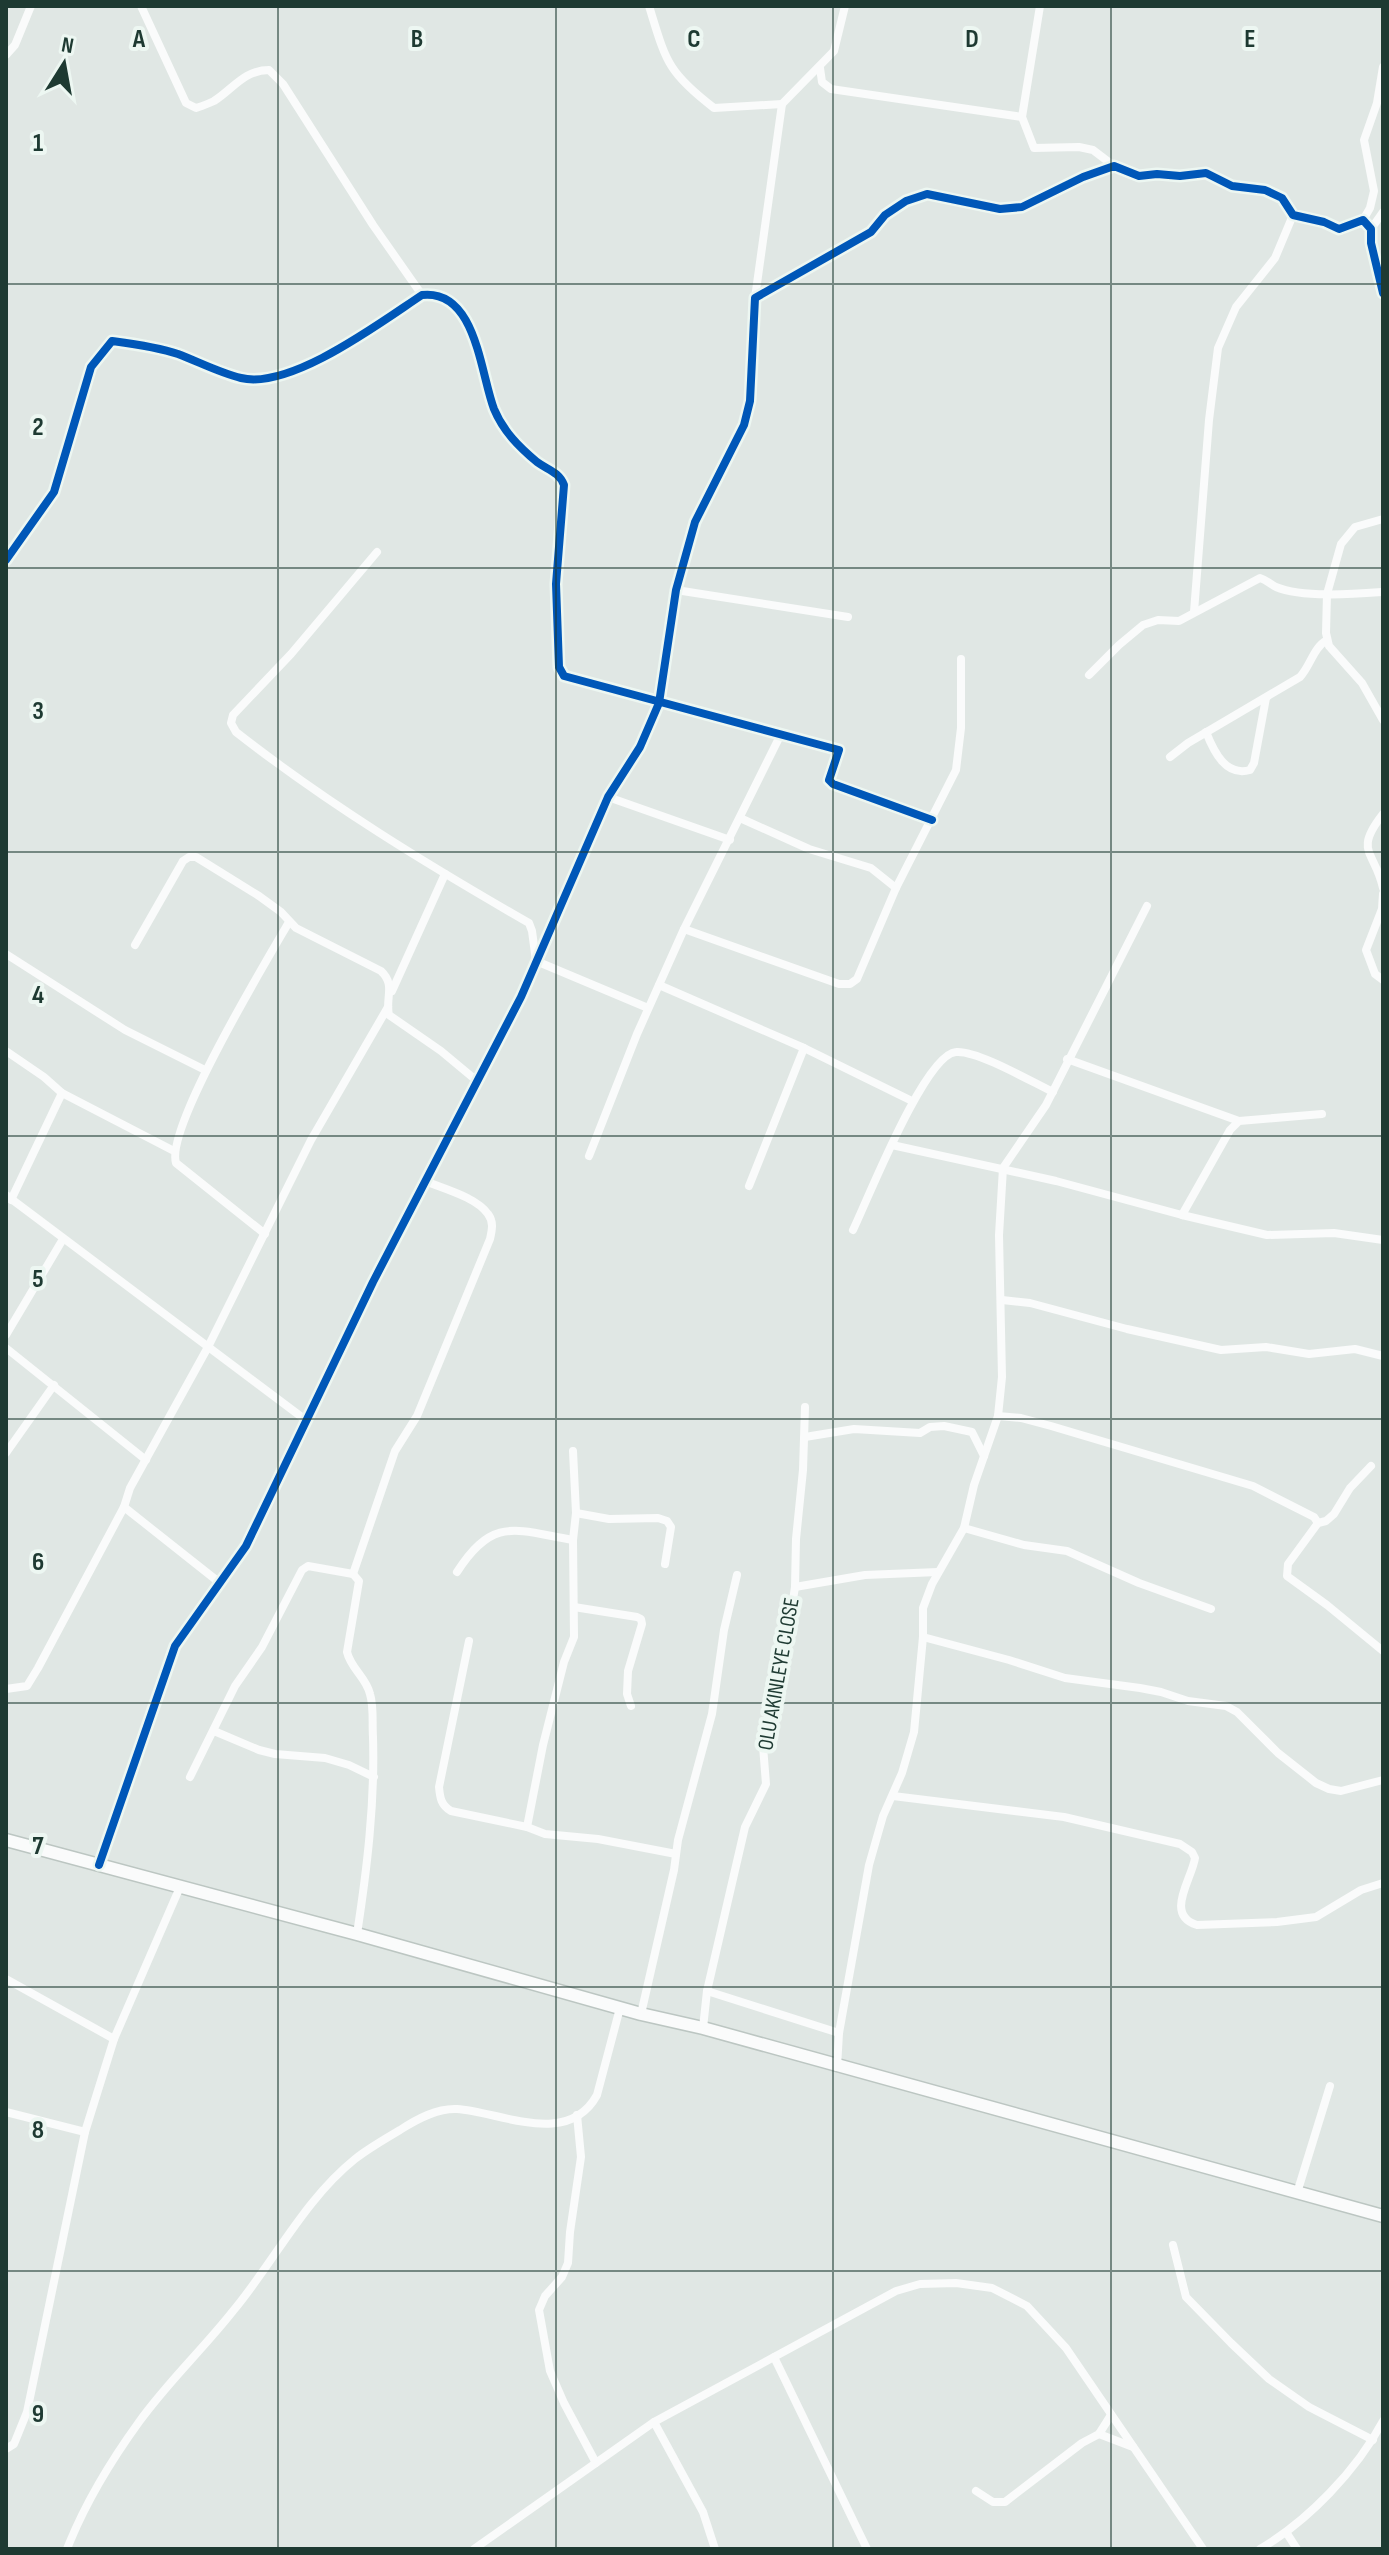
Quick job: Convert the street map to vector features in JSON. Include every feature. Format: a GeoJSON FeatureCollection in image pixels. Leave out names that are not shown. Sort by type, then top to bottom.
{"type":"FeatureCollection","features":[{"type":"Feature","properties":{"kind":"main road"},"geometry":{"type":"LineString","coordinates":[[6,1840],[1383,2216]]}},
{"type":"Feature","properties":{"kind":"street"},"geometry":{"type":"LineString","coordinates":[[6,55],[15,45],[31,6]]}},
{"type":"Feature","properties":{"kind":"street"},"geometry":{"type":"LineString","coordinates":[[141,6],[186,103],[196,108],[212,103],[257,70],[269,70],[283,84],[373,225],[422,295]]}},
{"type":"Feature","properties":{"kind":"street"},"geometry":{"type":"LineString","coordinates":[[649,6],[665,60],[682,82],[714,108],[782,104]]}},
{"type":"Feature","properties":{"kind":"street"},"geometry":{"type":"LineString","coordinates":[[99,1865],[175,1646],[246,1546],[425,1181],[521,997],[608,797],[640,747],[659,703],[676,590],[695,522],[744,425],[750,401],[755,298],[782,104],[834,51],[845,6]]}},
{"type":"Feature","properties":{"kind":"street"},"geometry":{"type":"LineString","coordinates":[[1040,6],[1022,117],[1034,148],[1079,147],[1093,150],[1114,166],[1139,176],[1206,173],[1232,186],[1265,190],[1282,198],[1293,215],[1339,229],[1363,220],[1370,208],[1374,191],[1364,140],[1377,103],[1383,67]]}},
{"type":"Feature","properties":{"kind":"street"},"geometry":{"type":"LineString","coordinates":[[820,68],[822,82],[831,89],[1022,117]]}},
{"type":"Feature","properties":{"kind":"street"},"geometry":{"type":"LineString","coordinates":[[755,298],[871,232],[885,215],[906,201],[927,194],[1000,209],[1022,207],[1083,177],[1114,166]]}},
{"type":"Feature","properties":{"kind":"street"},"geometry":{"type":"LineString","coordinates":[[1383,212],[1371,229],[1371,243],[1383,293]]}},
{"type":"Feature","properties":{"kind":"street"},"geometry":{"type":"LineString","coordinates":[[1194,612],[1209,420],[1218,348],[1236,307],[1275,258],[1293,215]]}},
{"type":"Feature","properties":{"kind":"street"},"geometry":{"type":"LineString","coordinates":[[1363,220],[1371,229]]}},
{"type":"Feature","properties":{"kind":"street"},"geometry":{"type":"LineString","coordinates":[[6,560],[54,492],[91,367],[112,341],[175,353],[243,379],[261,379],[284,374],[336,351],[422,295],[437,294],[464,314],[495,411],[509,436],[539,463],[560,476],[564,485],[556,584],[559,667],[564,676],[839,750],[829,780],[833,784],[932,820]]}},
{"type":"Feature","properties":{"kind":"street"},"geometry":{"type":"LineString","coordinates":[[1383,519],[1348,532],[1338,552],[1327,594],[1327,640],[1338,658],[1362,683],[1383,720]]}},
{"type":"Feature","properties":{"kind":"street"},"geometry":{"type":"LineString","coordinates":[[377,552],[291,654],[233,715],[231,723],[236,732],[290,774],[445,874],[529,923],[536,961]]}},
{"type":"Feature","properties":{"kind":"street"},"geometry":{"type":"LineString","coordinates":[[1089,675],[1143,625],[1158,620],[1179,621],[1260,578],[1265,578],[1275,587],[1327,594],[1383,592]]}},
{"type":"Feature","properties":{"kind":"street"},"geometry":{"type":"LineString","coordinates":[[676,590],[848,617]]}},
{"type":"Feature","properties":{"kind":"street"},"geometry":{"type":"LineString","coordinates":[[1170,757],[1206,732],[1300,677],[1308,668],[1314,651],[1327,640]]}},
{"type":"Feature","properties":{"kind":"street"},"geometry":{"type":"LineString","coordinates":[[684,929],[839,984],[850,984],[857,979],[896,888],[956,770],[961,728],[961,659]]}},
{"type":"Feature","properties":{"kind":"street"},"geometry":{"type":"LineString","coordinates":[[1206,732],[1213,749],[1227,767],[1240,773],[1250,770],[1266,698]]}},
{"type":"Feature","properties":{"kind":"street"},"geometry":{"type":"LineString","coordinates":[[589,1156],[648,1008],[781,734]]}},
{"type":"Feature","properties":{"kind":"street"},"geometry":{"type":"LineString","coordinates":[[608,797],[730,840]]}},
{"type":"Feature","properties":{"kind":"street"},"geometry":{"type":"LineString","coordinates":[[1383,814],[1369,832],[1367,854],[1380,874],[1383,891],[1382,909],[1366,950],[1375,974],[1383,980]]}},
{"type":"Feature","properties":{"kind":"street"},"geometry":{"type":"LineString","coordinates":[[740,818],[809,849],[871,868],[896,888]]}},
{"type":"Feature","properties":{"kind":"street"},"geometry":{"type":"LineString","coordinates":[[135,945],[183,861],[196,857],[259,896],[296,928],[374,966],[387,977],[391,992]]}},
{"type":"Feature","properties":{"kind":"street"},"geometry":{"type":"LineString","coordinates":[[445,874],[391,992],[389,1015],[441,1051],[477,1081]]}},
{"type":"Feature","properties":{"kind":"street"},"geometry":{"type":"LineString","coordinates":[[837,2067],[839,2033],[869,1865],[883,1816],[893,1796],[914,1732],[923,1608],[938,1572],[964,1528],[974,1485],[998,1416],[1002,1377],[999,1235],[1003,1168],[1053,1092],[1147,906]]}},
{"type":"Feature","properties":{"kind":"street"},"geometry":{"type":"LineString","coordinates":[[265,1234],[176,1163],[174,1151],[205,1070],[289,922]]}},
{"type":"Feature","properties":{"kind":"street"},"geometry":{"type":"LineString","coordinates":[[6,954],[125,1030],[205,1070]]}},
{"type":"Feature","properties":{"kind":"street"},"geometry":{"type":"LineString","coordinates":[[536,961],[648,1008]]}},
{"type":"Feature","properties":{"kind":"street"},"geometry":{"type":"LineString","coordinates":[[659,985],[804,1048],[912,1101]]}},
{"type":"Feature","properties":{"kind":"street"},"geometry":{"type":"LineString","coordinates":[[6,1689],[27,1686],[208,1347],[311,1140],[388,1007]]}},
{"type":"Feature","properties":{"kind":"street"},"geometry":{"type":"LineString","coordinates":[[749,1186],[804,1048]]}},
{"type":"Feature","properties":{"kind":"street"},"geometry":{"type":"LineString","coordinates":[[6,1051],[62,1093],[174,1151]]}},
{"type":"Feature","properties":{"kind":"street"},"geometry":{"type":"LineString","coordinates":[[853,1230],[912,1101],[943,1056],[960,1051],[1001,1066],[1053,1092]]}},
{"type":"Feature","properties":{"kind":"street"},"geometry":{"type":"LineString","coordinates":[[1067,1059],[1239,1121],[1322,1114]]}},
{"type":"Feature","properties":{"kind":"street"},"geometry":{"type":"LineString","coordinates":[[62,1093],[9,1198],[307,1421]]}},
{"type":"Feature","properties":{"kind":"street"},"geometry":{"type":"LineString","coordinates":[[1182,1215],[1230,1130],[1239,1121]]}},
{"type":"Feature","properties":{"kind":"street"},"geometry":{"type":"LineString","coordinates":[[892,1145],[1003,1168],[1267,1235],[1334,1233],[1383,1240]]}},
{"type":"Feature","properties":{"kind":"street"},"geometry":{"type":"LineString","coordinates":[[353,1574],[395,1451],[417,1416],[493,1225],[489,1215],[476,1203],[425,1181]]}},
{"type":"Feature","properties":{"kind":"street"},"geometry":{"type":"LineString","coordinates":[[6,1335],[63,1239]]}},
{"type":"Feature","properties":{"kind":"street"},"geometry":{"type":"LineString","coordinates":[[1002,1300],[1030,1303],[1221,1350],[1266,1347],[1309,1354],[1355,1349],[1383,1356]]}},
{"type":"Feature","properties":{"kind":"street"},"geometry":{"type":"LineString","coordinates":[[6,1348],[146,1460]]}},
{"type":"Feature","properties":{"kind":"street"},"geometry":{"type":"LineString","coordinates":[[6,1453],[54,1385]]}},
{"type":"Feature","properties":{"kind":"street","name":"OLU AKINLEYE CLOSE"},"geometry":{"type":"LineString","coordinates":[[703,2028],[707,1991],[745,1827],[766,1784],[763,1746],[781,1677],[795,1587],[805,1407]]}},
{"type":"Feature","properties":{"kind":"street"},"geometry":{"type":"LineString","coordinates":[[998,1416],[1051,1426],[1253,1486],[1314,1517],[1318,1523]]}},
{"type":"Feature","properties":{"kind":"street"},"geometry":{"type":"LineString","coordinates":[[805,1437],[854,1429],[920,1433],[930,1427],[944,1426],[972,1432],[984,1456]]}},
{"type":"Feature","properties":{"kind":"street"},"geometry":{"type":"LineString","coordinates":[[527,1827],[543,1745],[564,1662],[574,1637],[573,1540],[576,1513],[573,1451]]}},
{"type":"Feature","properties":{"kind":"street"},"geometry":{"type":"LineString","coordinates":[[1371,1466],[1350,1488],[1334,1514],[1318,1523],[1288,1564],[1287,1576],[1383,1651]]}},
{"type":"Feature","properties":{"kind":"street"},"geometry":{"type":"LineString","coordinates":[[124,1507],[220,1583]]}},
{"type":"Feature","properties":{"kind":"street"},"geometry":{"type":"LineString","coordinates":[[576,1513],[609,1519],[658,1518],[667,1521],[671,1527],[665,1564]]}},
{"type":"Feature","properties":{"kind":"street"},"geometry":{"type":"LineString","coordinates":[[964,1528],[1024,1545],[1067,1551],[1139,1583],[1211,1609]]}},
{"type":"Feature","properties":{"kind":"street"},"geometry":{"type":"LineString","coordinates":[[457,1572],[471,1551],[492,1534],[517,1530],[573,1540]]}},
{"type":"Feature","properties":{"kind":"street"},"geometry":{"type":"LineString","coordinates":[[190,1777],[235,1686],[262,1647],[302,1570],[308,1566],[353,1574],[359,1581],[347,1652],[349,1663],[364,1679],[371,1695],[374,1777],[357,1934]]}},
{"type":"Feature","properties":{"kind":"street"},"geometry":{"type":"LineString","coordinates":[[795,1587],[865,1575],[938,1572]]}},
{"type":"Feature","properties":{"kind":"street"},"geometry":{"type":"LineString","coordinates":[[641,2014],[676,1854],[712,1714],[724,1630],[737,1575]]}},
{"type":"Feature","properties":{"kind":"street"},"geometry":{"type":"LineString","coordinates":[[574,1607],[641,1619],[627,1679],[631,1706]]}},
{"type":"Feature","properties":{"kind":"street"},"geometry":{"type":"LineString","coordinates":[[923,1637],[1065,1678],[1140,1688],[1188,1701],[1226,1706],[1237,1712],[1278,1753],[1316,1783],[1341,1791],[1383,1780]]}},
{"type":"Feature","properties":{"kind":"street"},"geometry":{"type":"LineString","coordinates":[[469,1641],[439,1787],[443,1807],[545,1834],[598,1839],[676,1854]]}},
{"type":"Feature","properties":{"kind":"street"},"geometry":{"type":"LineString","coordinates":[[214,1731],[259,1750],[325,1758],[374,1777]]}},
{"type":"Feature","properties":{"kind":"street"},"geometry":{"type":"LineString","coordinates":[[893,1796],[1064,1817],[1180,1844],[1195,1858],[1180,1902],[1183,1916],[1197,1925],[1316,1917],[1361,1890],[1383,1883]]}},
{"type":"Feature","properties":{"kind":"street"},"geometry":{"type":"LineString","coordinates":[[6,2449],[14,2444],[27,2412],[85,2132],[114,2039],[180,1887]]}},
{"type":"Feature","properties":{"kind":"street"},"geometry":{"type":"LineString","coordinates":[[6,1979],[114,2039]]}},
{"type":"Feature","properties":{"kind":"street"},"geometry":{"type":"LineString","coordinates":[[707,1991],[839,2033]]}},
{"type":"Feature","properties":{"kind":"street"},"geometry":{"type":"LineString","coordinates":[[67,2549],[88,2500],[140,2420],[235,2310],[328,2186],[354,2160],[404,2127],[437,2112],[456,2109],[540,2124],[577,2115],[591,2106],[597,2095],[620,2008]]}},
{"type":"Feature","properties":{"kind":"street"},"geometry":{"type":"LineString","coordinates":[[1297,2193],[1330,2086]]}},
{"type":"Feature","properties":{"kind":"street"},"geometry":{"type":"LineString","coordinates":[[6,2112],[85,2132]]}},
{"type":"Feature","properties":{"kind":"street"},"geometry":{"type":"LineString","coordinates":[[577,2115],[581,2157],[568,2263],[539,2310],[550,2371],[596,2463]]}},
{"type":"Feature","properties":{"kind":"street"},"geometry":{"type":"LineString","coordinates":[[1173,2245],[1186,2297],[1231,2343],[1269,2379],[1309,2407],[1373,2440]]}},
{"type":"Feature","properties":{"kind":"street"},"geometry":{"type":"LineString","coordinates":[[474,2549],[654,2422],[896,2291],[920,2284],[956,2283],[992,2288],[1027,2306],[1066,2348],[1203,2549]]}},
{"type":"Feature","properties":{"kind":"street"},"geometry":{"type":"LineString","coordinates":[[774,2357],[867,2549]]}},
{"type":"Feature","properties":{"kind":"street"},"geometry":{"type":"LineString","coordinates":[[976,2491],[993,2502],[1005,2502],[1082,2443],[1099,2434],[1111,2415]]}},
{"type":"Feature","properties":{"kind":"street"},"geometry":{"type":"LineString","coordinates":[[1260,2549],[1286,2532],[1323,2500],[1373,2440],[1383,2421]]}},
{"type":"Feature","properties":{"kind":"street"},"geometry":{"type":"LineString","coordinates":[[654,2422],[703,2512],[715,2549]]}},
{"type":"Feature","properties":{"kind":"street"},"geometry":{"type":"LineString","coordinates":[[1099,2434],[1133,2447]]}},
{"type":"Feature","properties":{"kind":"street"},"geometry":{"type":"LineString","coordinates":[[1286,2532],[1297,2549]]}},
{"type":"Feature","properties":{"kind":"cycle path"},"geometry":{"type":"LineString","coordinates":[[99,1865],[175,1646],[246,1546],[373,1282],[521,997],[608,797],[640,747],[659,703],[676,590],[695,522],[744,425],[750,401],[755,298],[871,232],[885,215],[906,201],[927,194],[1000,209],[1022,207],[1083,177],[1114,166],[1139,176],[1206,173],[1232,186],[1265,190],[1282,198],[1293,215],[1339,229],[1363,220],[1371,229],[1371,243],[1383,293]]}},
{"type":"Feature","properties":{"kind":"cycle path"},"geometry":{"type":"LineString","coordinates":[[6,560],[54,492],[91,367],[112,341],[162,349],[233,376],[261,379],[285,374],[335,351],[422,295],[440,297],[454,305],[465,319],[473,336],[494,409],[502,424],[524,450],[556,474],[564,485],[556,584],[559,667],[564,676],[839,750],[829,780],[833,784],[932,820]]}}]}
